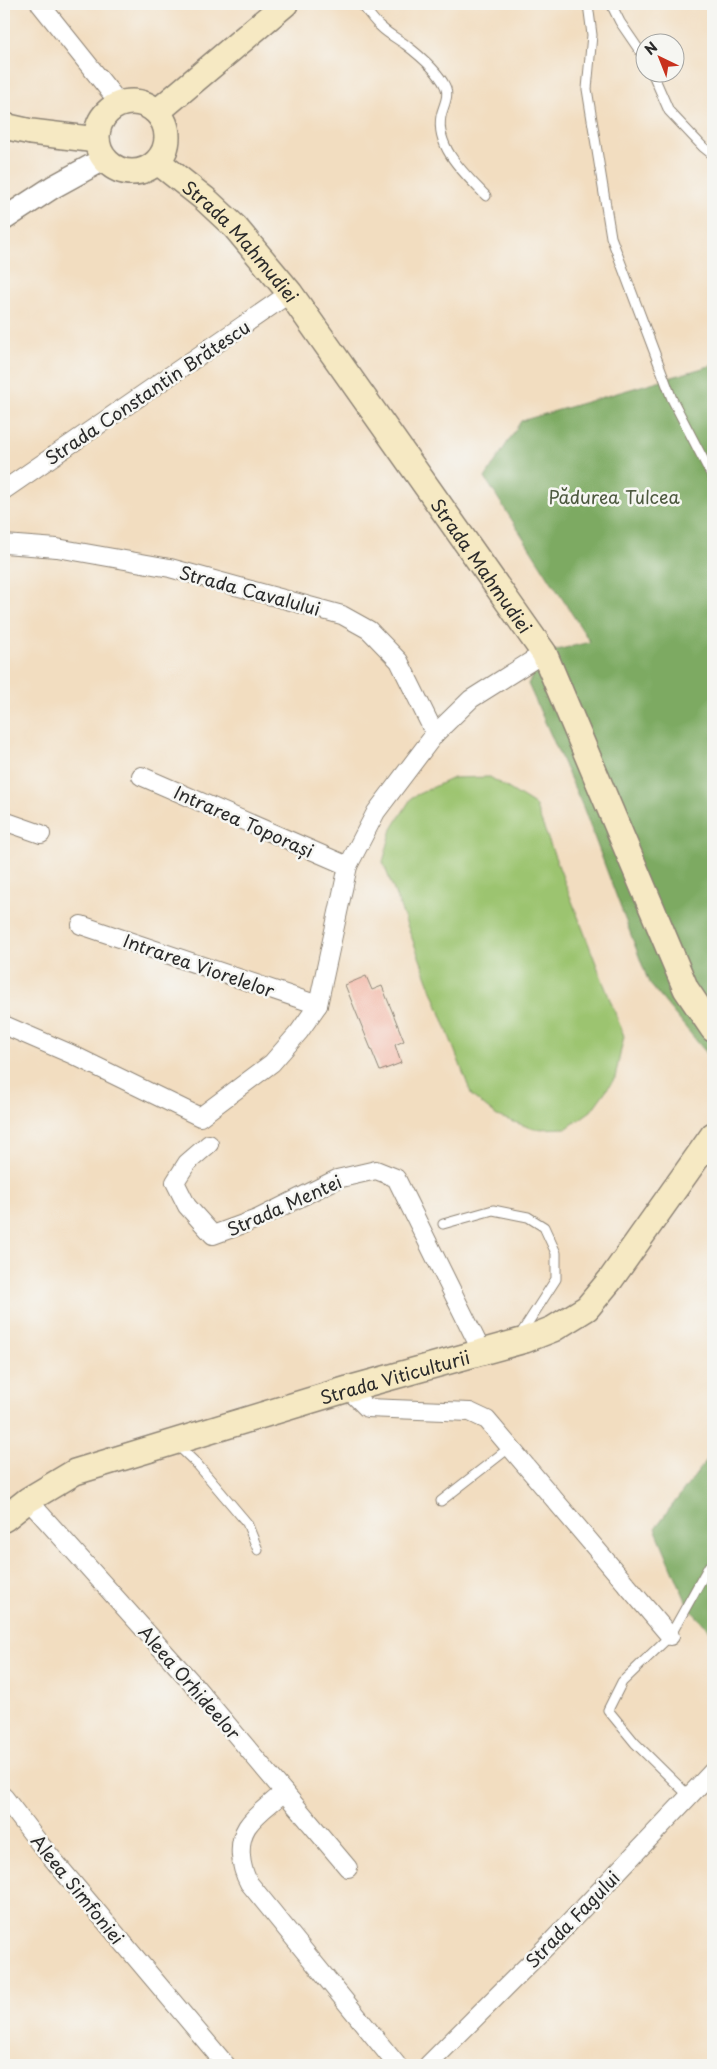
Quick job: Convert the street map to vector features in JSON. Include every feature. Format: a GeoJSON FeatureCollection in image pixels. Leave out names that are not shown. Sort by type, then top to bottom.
{"type":"FeatureCollection","features":[{"type":"Feature","properties":{"kind":"main road"},"geometry":{"type":"LineString","coordinates":[[158,112],[285,4]]}},
{"type":"Feature","properties":{"kind":"main road"},"geometry":{"type":"LineString","coordinates":[[140,103],[150,106],[158,112],[164,121],[167,131],[166,148],[158,162],[148,169],[130,172],[113,167],[100,150],[98,129],[102,118],[120,104],[140,103]]}},
{"type":"Feature","properties":{"kind":"main road"},"geometry":{"type":"LineString","coordinates":[[4,126],[100,150]]}},
{"type":"Feature","properties":{"kind":"main road","name":"Strada Mahmudiei"},"geometry":{"type":"LineString","coordinates":[[158,162],[205,199],[235,227],[290,293],[544,653],[686,989],[713,1028]]}},
{"type":"Feature","properties":{"kind":"main road","name":"Strada Viticulturii"},"geometry":{"type":"LineString","coordinates":[[4,1519],[28,1500],[75,1472],[348,1389],[514,1343],[553,1328],[587,1308],[611,1279],[713,1135]]}},
{"type":"Feature","properties":{"kind":"street"},"geometry":{"type":"LineString","coordinates":[[40,4],[120,104]]}},
{"type":"Feature","properties":{"kind":"street"},"geometry":{"type":"LineString","coordinates":[[4,219],[53,187],[100,150]]}},
{"type":"Feature","properties":{"kind":"street","name":"Strada Constantin Brătescu"},"geometry":{"type":"LineString","coordinates":[[4,490],[290,293]]}},
{"type":"Feature","properties":{"kind":"street","name":"Strada Cavalului"},"geometry":{"type":"LineString","coordinates":[[4,544],[57,548],[170,568],[342,615],[370,630],[399,661],[435,734]]}},
{"type":"Feature","properties":{"kind":"street"},"geometry":{"type":"LineString","coordinates":[[4,1025],[71,1054],[200,1117],[272,1062],[299,1032],[318,1005],[348,866],[376,812],[435,734],[471,699],[544,653]]}},
{"type":"Feature","properties":{"kind":"street","name":"Intrarea Toporași"},"geometry":{"type":"LineString","coordinates":[[141,776],[348,866]]}},
{"type":"Feature","properties":{"kind":"street"},"geometry":{"type":"LineString","coordinates":[[4,821],[42,834]]}},
{"type":"Feature","properties":{"kind":"street","name":"Intrarea Viorelelor"},"geometry":{"type":"LineString","coordinates":[[80,925],[318,1005]]}},
{"type":"Feature","properties":{"kind":"street","name":"Strada Mentei"},"geometry":{"type":"LineString","coordinates":[[210,1144],[187,1163],[175,1182],[187,1206],[213,1235],[257,1219],[337,1179],[376,1170],[396,1178],[482,1352]]}},
{"type":"Feature","properties":{"kind":"street"},"geometry":{"type":"LineString","coordinates":[[348,1389],[367,1408],[470,1412],[486,1420],[670,1636]]}},
{"type":"Feature","properties":{"kind":"street","name":"Aleea Orhideelor"},"geometry":{"type":"LineString","coordinates":[[28,1500],[194,1685],[348,1868]]}},
{"type":"Feature","properties":{"kind":"street","name":"Strada Fagului"},"geometry":{"type":"LineString","coordinates":[[428,2065],[553,1940],[713,1770]]}},
{"type":"Feature","properties":{"kind":"street"},"geometry":{"type":"LineString","coordinates":[[284,1792],[246,1828],[241,1849],[242,1871],[249,1883],[397,2065]]}},
{"type":"Feature","properties":{"kind":"street","name":"Aleea Simfoniei"},"geometry":{"type":"LineString","coordinates":[[4,1798],[40,1844],[226,2065]]}},
{"type":"Feature","properties":{"kind":"lane"},"geometry":{"type":"LineString","coordinates":[[361,4],[381,28],[408,46],[424,61],[446,87],[447,95],[441,118],[443,137],[448,151],[462,170],[486,196]]}},
{"type":"Feature","properties":{"kind":"lane"},"geometry":{"type":"LineString","coordinates":[[588,4],[592,35],[588,89],[610,237],[672,399],[713,478]]}},
{"type":"Feature","properties":{"kind":"lane"},"geometry":{"type":"LineString","coordinates":[[611,4],[620,22],[634,42]]}},
{"type":"Feature","properties":{"kind":"lane"},"geometry":{"type":"LineString","coordinates":[[656,82],[669,111],[702,147],[713,155]]}},
{"type":"Feature","properties":{"kind":"lane"},"geometry":{"type":"LineString","coordinates":[[443,1224],[493,1210],[528,1217],[544,1227],[556,1253],[556,1279],[514,1343]]}},
{"type":"Feature","properties":{"kind":"lane"},"geometry":{"type":"LineString","coordinates":[[173,1441],[197,1464],[247,1523],[258,1550]]}},
{"type":"Feature","properties":{"kind":"lane"},"geometry":{"type":"LineString","coordinates":[[442,1501],[509,1448]]}},
{"type":"Feature","properties":{"kind":"lane"},"geometry":{"type":"LineString","coordinates":[[690,1796],[635,1743],[608,1710],[622,1682],[670,1636],[708,1566]]}},
{"type":"Feature","properties":{"kind":"green space","name":"Pădurea Tulcea"},"geometry":{"type":"Polygon","coordinates":[[[713,365],[713,1061],[649,983],[583,807],[528,684],[544,653],[590,642],[485,478],[521,421],[713,365]]]}},
{"type":"Feature","properties":{"kind":"green space"},"geometry":{"type":"Polygon","coordinates":[[[490,777],[535,805],[624,1036],[615,1078],[591,1111],[567,1128],[534,1129],[497,1116],[472,1096],[383,862],[392,829],[412,797],[453,778],[490,777]]]}},
{"type":"Feature","properties":{"kind":"green space"},"geometry":{"type":"Polygon","coordinates":[[[713,1452],[713,1634],[689,1608],[655,1528],[713,1452]]]}},
{"type":"Feature","properties":{"kind":"building"},"geometry":{"type":"Polygon","coordinates":[[[366,976],[372,990],[382,986],[404,1041],[395,1045],[401,1063],[380,1071],[345,985],[366,976]]]}}]}
